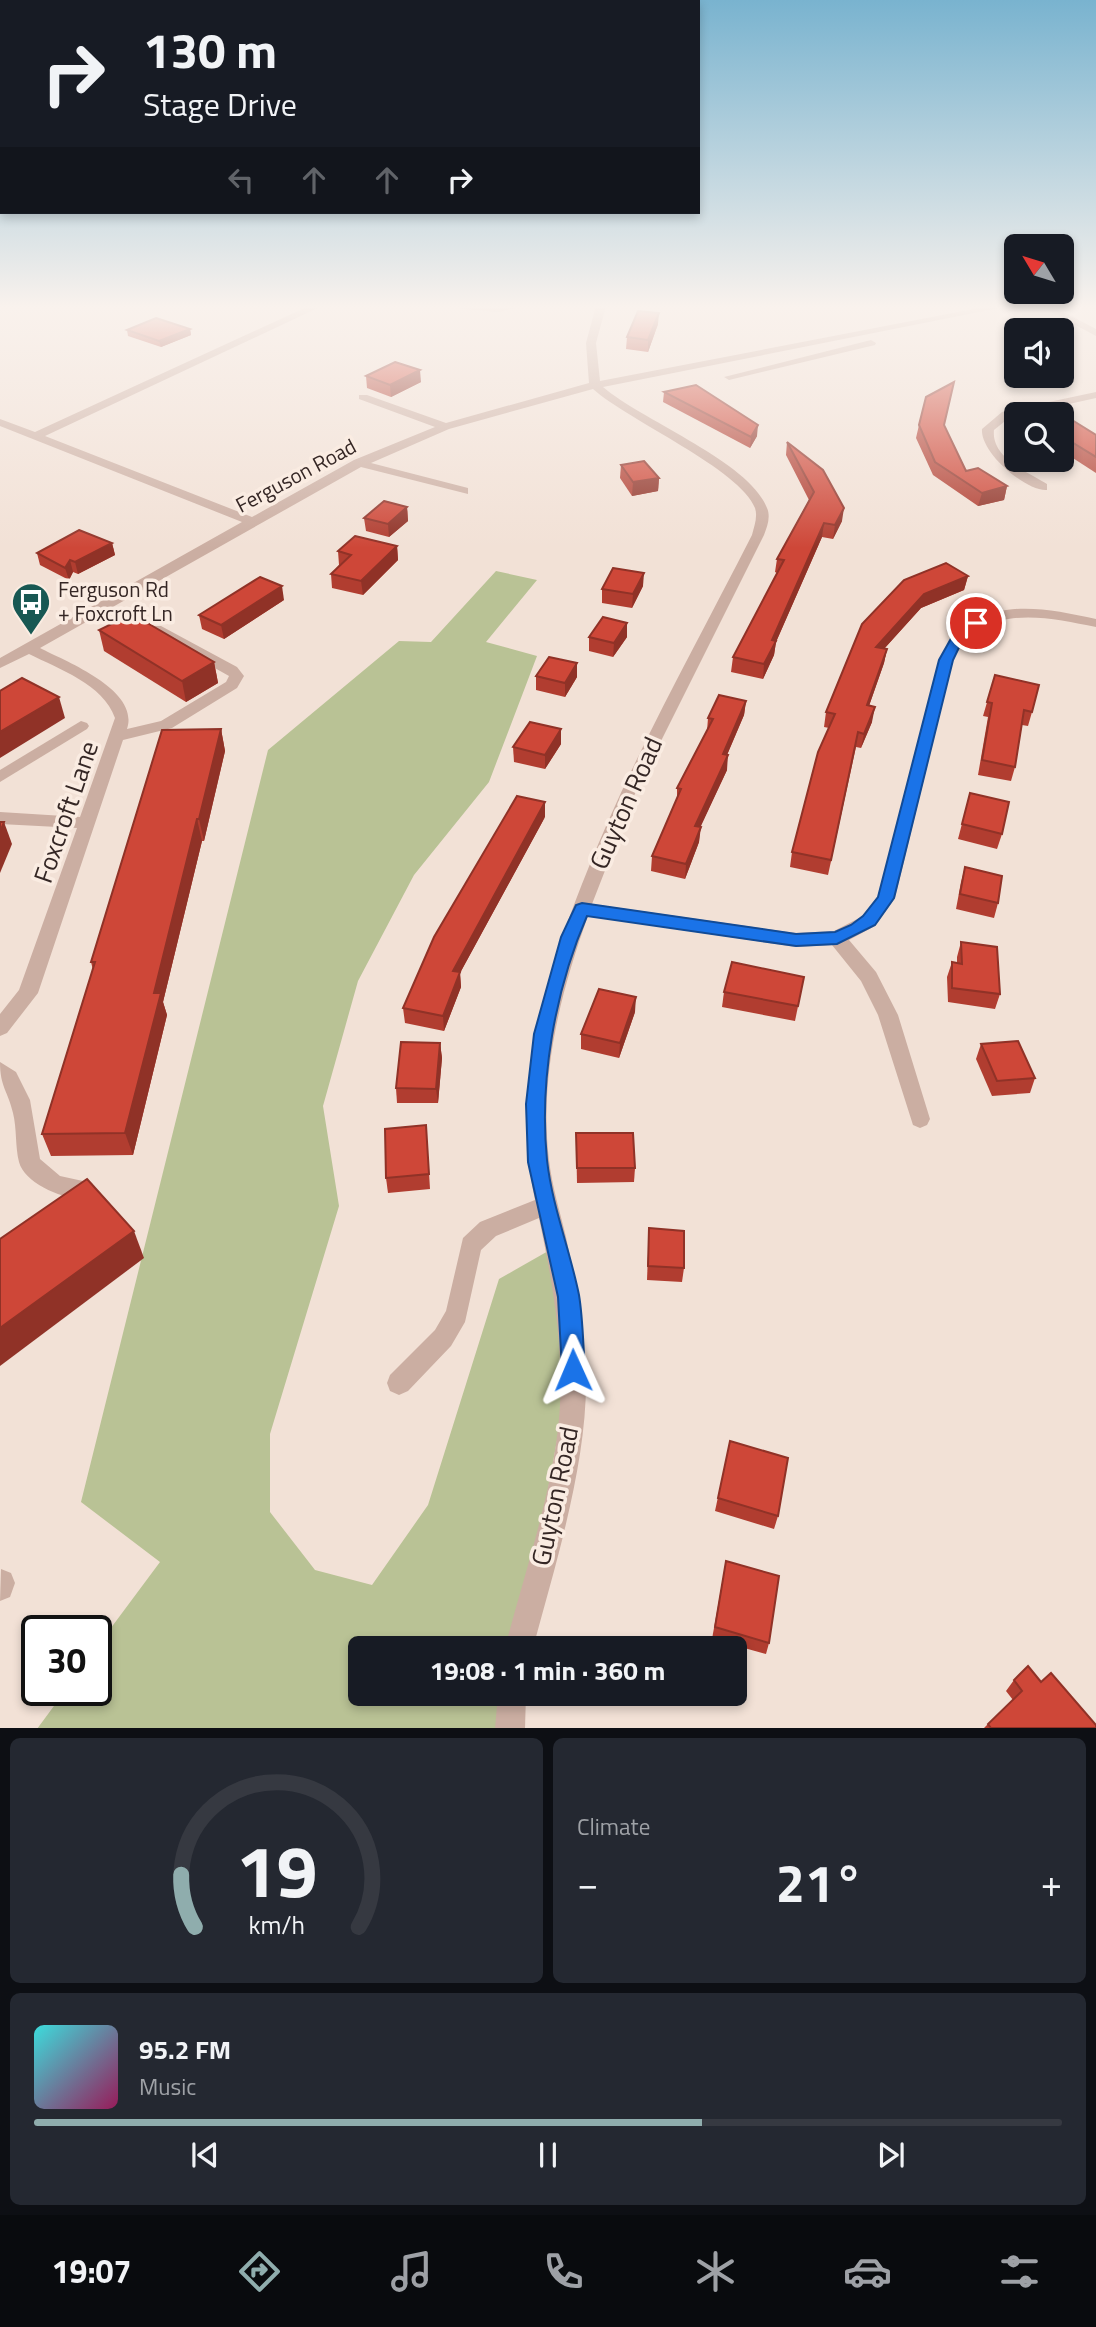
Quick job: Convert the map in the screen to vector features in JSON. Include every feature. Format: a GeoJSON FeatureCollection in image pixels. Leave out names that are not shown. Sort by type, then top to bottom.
{"type":"FeatureCollection","features":[{"type":"Feature","properties":{"kind":"street"},"geometry":{"type":"LineString","coordinates":[[37,435],[142,387]]}},
{"type":"Feature","properties":{"kind":"street","name":"Ferguson Road"},"geometry":{"type":"LineString","coordinates":[[0,664],[358,463],[445,427],[589,387]]}},
{"type":"Feature","properties":{"kind":"street","name":"Guyton Road"},"geometry":{"type":"LineString","coordinates":[[522,1636],[567,1459],[572,1428],[572,1325],[535,1135],[537,1073],[555,986],[569,937],[635,776],[750,551],[762,518],[756,499],[736,479],[638,419],[597,387]]}},
{"type":"Feature","properties":{"kind":"street"},"geometry":{"type":"LineString","coordinates":[[1043,487],[992,450],[986,439],[988,429],[1006,414],[1096,395]]}},
{"type":"Feature","properties":{"kind":"street"},"geometry":{"type":"LineString","coordinates":[[363,397],[445,427]]}},
{"type":"Feature","properties":{"kind":"street"},"geometry":{"type":"LineString","coordinates":[[0,422],[251,522]]}},
{"type":"Feature","properties":{"kind":"street"},"geometry":{"type":"LineString","coordinates":[[381,453],[397,473]]}},
{"type":"Feature","properties":{"kind":"street"},"geometry":{"type":"LineString","coordinates":[[358,463],[464,491]]}},
{"type":"Feature","properties":{"kind":"street"},"geometry":{"type":"LineString","coordinates":[[582,909],[796,940],[837,938],[869,921],[886,898],[946,660],[957,637],[976,623],[1008,615],[1054,615],[1096,623]]}},
{"type":"Feature","properties":{"kind":"street"},"geometry":{"type":"LineString","coordinates":[[118,736],[166,725],[232,684],[237,676],[232,670],[156,629]]}},
{"type":"Feature","properties":{"kind":"street","name":"Foxcroft Lane"},"geometry":{"type":"LineString","coordinates":[[0,1028],[28,993],[123,718],[115,699],[29,648]]}},
{"type":"Feature","properties":{"kind":"street"},"geometry":{"type":"LineString","coordinates":[[0,777],[81,726]]}},
{"type":"Feature","properties":{"kind":"street"},"geometry":{"type":"LineString","coordinates":[[0,818],[87,823]]}},
{"type":"Feature","properties":{"kind":"street"},"geometry":{"type":"LineString","coordinates":[[837,938],[869,977],[888,1015],[920,1119]]}},
{"type":"Feature","properties":{"kind":"street"},"geometry":{"type":"LineString","coordinates":[[0,1070],[11,1078],[26,1124],[30,1163],[54,1184],[84,1189]]}},
{"type":"Feature","properties":{"kind":"street"},"geometry":{"type":"LineString","coordinates":[[399,1383],[443,1338],[457,1314],[471,1245],[488,1229],[547,1205]]}},
{"type":"Feature","properties":{"kind":"street"},"geometry":{"type":"LineString","coordinates":[[510,1728],[511,1706]]}},
{"type":"Feature","properties":{"kind":"green space"},"geometry":{"type":"Polygon","coordinates":[[[496,571],[537,580],[486,642],[537,656],[489,782],[414,875],[358,981],[323,1106],[339,1206],[270,1434],[270,1512],[315,1570],[372,1585],[428,1505],[499,1279],[557,1246],[573,1353],[521,1636],[348,1636],[348,1706],[511,1706],[510,1728],[38,1728],[54,1706],[112,1706],[112,1626],[160,1562],[81,1502],[268,750],[399,641],[431,642],[496,571]]]}},
{"type":"Feature","properties":{"kind":"building"},"geometry":{"type":"Polygon","coordinates":[[[699,387],[758,425],[751,437],[664,392],[699,387]]]}},
{"type":"Feature","properties":{"kind":"building"},"geometry":{"type":"Polygon","coordinates":[[[945,387],[953,387],[944,425],[966,471],[978,468],[1007,486],[982,493],[935,462],[919,425],[926,397],[945,387]]]}},
{"type":"Feature","properties":{"kind":"building"},"geometry":{"type":"Polygon","coordinates":[[[1074,421],[1096,435],[1096,457],[1074,443],[1074,421]]]}},
{"type":"Feature","properties":{"kind":"building"},"geometry":{"type":"Polygon","coordinates":[[[787,442],[823,470],[844,508],[835,525],[824,523],[764,664],[733,657],[784,560],[777,559],[814,492],[787,442]]]}},
{"type":"Feature","properties":{"kind":"building"},"geometry":{"type":"Polygon","coordinates":[[[644,461],[659,478],[633,482],[621,465],[644,461]]]}},
{"type":"Feature","properties":{"kind":"building"},"geometry":{"type":"Polygon","coordinates":[[[384,501],[407,507],[388,524],[364,518],[384,501]]]}},
{"type":"Feature","properties":{"kind":"building"},"geometry":{"type":"Polygon","coordinates":[[[79,530],[112,543],[75,562],[70,560],[65,568],[37,553],[79,530]]]}},
{"type":"Feature","properties":{"kind":"building"},"geometry":{"type":"Polygon","coordinates":[[[355,536],[397,546],[361,581],[331,574],[351,555],[338,551],[355,536]]]}},
{"type":"Feature","properties":{"kind":"building"},"geometry":{"type":"Polygon","coordinates":[[[946,563],[968,576],[924,594],[876,647],[887,649],[867,705],[875,707],[864,734],[858,732],[831,860],[792,852],[818,752],[835,714],[826,712],[862,624],[904,580],[946,563]]]}},
{"type":"Feature","properties":{"kind":"building"},"geometry":{"type":"Polygon","coordinates":[[[613,568],[644,573],[633,594],[602,589],[613,568]]]}},
{"type":"Feature","properties":{"kind":"building"},"geometry":{"type":"Polygon","coordinates":[[[260,577],[282,586],[221,625],[199,615],[260,577]]]}},
{"type":"Feature","properties":{"kind":"building"},"geometry":{"type":"Polygon","coordinates":[[[132,614],[214,662],[182,681],[99,630],[132,614]]]}},
{"type":"Feature","properties":{"kind":"building"},"geometry":{"type":"Polygon","coordinates":[[[603,617],[627,623],[614,643],[589,637],[603,617]]]}},
{"type":"Feature","properties":{"kind":"building"},"geometry":{"type":"Polygon","coordinates":[[[549,657],[577,663],[565,683],[536,676],[549,657]]]}},
{"type":"Feature","properties":{"kind":"building"},"geometry":{"type":"Polygon","coordinates":[[[995,675],[1039,685],[1032,712],[1024,710],[1015,767],[982,760],[992,703],[987,702],[995,675]]]}},
{"type":"Feature","properties":{"kind":"building"},"geometry":{"type":"Polygon","coordinates":[[[22,678],[59,697],[0,732],[0,691],[22,678]]]}},
{"type":"Feature","properties":{"kind":"building"},"geometry":{"type":"Polygon","coordinates":[[[719,695],[746,701],[723,754],[728,755],[695,826],[701,827],[686,864],[652,856],[681,789],[677,788],[713,719],[708,718],[719,695]]]}},
{"type":"Feature","properties":{"kind":"building"},"geometry":{"type":"Polygon","coordinates":[[[530,722],[561,729],[545,755],[513,747],[530,722]]]}},
{"type":"Feature","properties":{"kind":"building"},"geometry":{"type":"Polygon","coordinates":[[[221,729],[154,993],[161,993],[125,1133],[42,1134],[162,730],[221,729]]]}},
{"type":"Feature","properties":{"kind":"building"},"geometry":{"type":"Polygon","coordinates":[[[970,793],[1009,802],[1002,834],[962,824],[970,793]]]}},
{"type":"Feature","properties":{"kind":"building"},"geometry":{"type":"Polygon","coordinates":[[[517,796],[545,802],[453,971],[460,972],[443,1016],[403,1008],[434,937],[517,796]]]}},
{"type":"Feature","properties":{"kind":"building"},"geometry":{"type":"Polygon","coordinates":[[[965,867],[1002,876],[998,903],[960,894],[965,867]]]}},
{"type":"Feature","properties":{"kind":"building"},"geometry":{"type":"Polygon","coordinates":[[[961,942],[997,947],[1000,994],[952,988],[952,962],[962,964],[961,942]]]}},
{"type":"Feature","properties":{"kind":"building"},"geometry":{"type":"Polygon","coordinates":[[[732,962],[804,977],[798,1006],[724,992],[732,962]]]}},
{"type":"Feature","properties":{"kind":"building"},"geometry":{"type":"Polygon","coordinates":[[[599,989],[636,997],[620,1043],[581,1034],[599,989]]]}},
{"type":"Feature","properties":{"kind":"building"},"geometry":{"type":"Polygon","coordinates":[[[1018,1041],[1035,1078],[997,1081],[981,1044],[1018,1041]]]}},
{"type":"Feature","properties":{"kind":"building"},"geometry":{"type":"Polygon","coordinates":[[[401,1042],[440,1043],[436,1089],[396,1088],[401,1042]]]}},
{"type":"Feature","properties":{"kind":"building"},"geometry":{"type":"Polygon","coordinates":[[[426,1125],[429,1174],[386,1178],[385,1129],[426,1125]]]}},
{"type":"Feature","properties":{"kind":"building"},"geometry":{"type":"Polygon","coordinates":[[[576,1133],[633,1133],[635,1168],[577,1168],[576,1133]]]}},
{"type":"Feature","properties":{"kind":"building"},"geometry":{"type":"Polygon","coordinates":[[[87,1179],[134,1231],[0,1328],[0,1239],[87,1179]]]}},
{"type":"Feature","properties":{"kind":"building"},"geometry":{"type":"Polygon","coordinates":[[[649,1228],[684,1231],[684,1268],[648,1266],[649,1228]]]}},
{"type":"Feature","properties":{"kind":"building"},"geometry":{"type":"Polygon","coordinates":[[[730,1441],[788,1458],[778,1516],[718,1498],[730,1441]]]}},
{"type":"Feature","properties":{"kind":"building"},"geometry":{"type":"Polygon","coordinates":[[[726,1561],[779,1576],[769,1643],[715,1627],[726,1561]]]}},
{"type":"Feature","properties":{"kind":"building"},"geometry":{"type":"Polygon","coordinates":[[[1028,1666],[1041,1682],[1051,1673],[1096,1728],[991,1728],[988,1724],[1022,1691],[1014,1680],[1028,1666]]]}},
{"type":"Feature","properties":{"kind":"place","name":"Ferguson Rd + Foxcroft Ln"},"geometry":{"type":"Point","coordinates":[31,636]}},
{"type":"Feature","properties":{"kind":"route"},"geometry":{"type":"LineString","coordinates":[[573,1370],[569,1297],[538,1162],[535,1104],[543,1034],[569,937],[582,909],[796,940],[837,938],[869,921],[886,898],[893,878],[946,660],[957,637],[976,623]]}}]}
